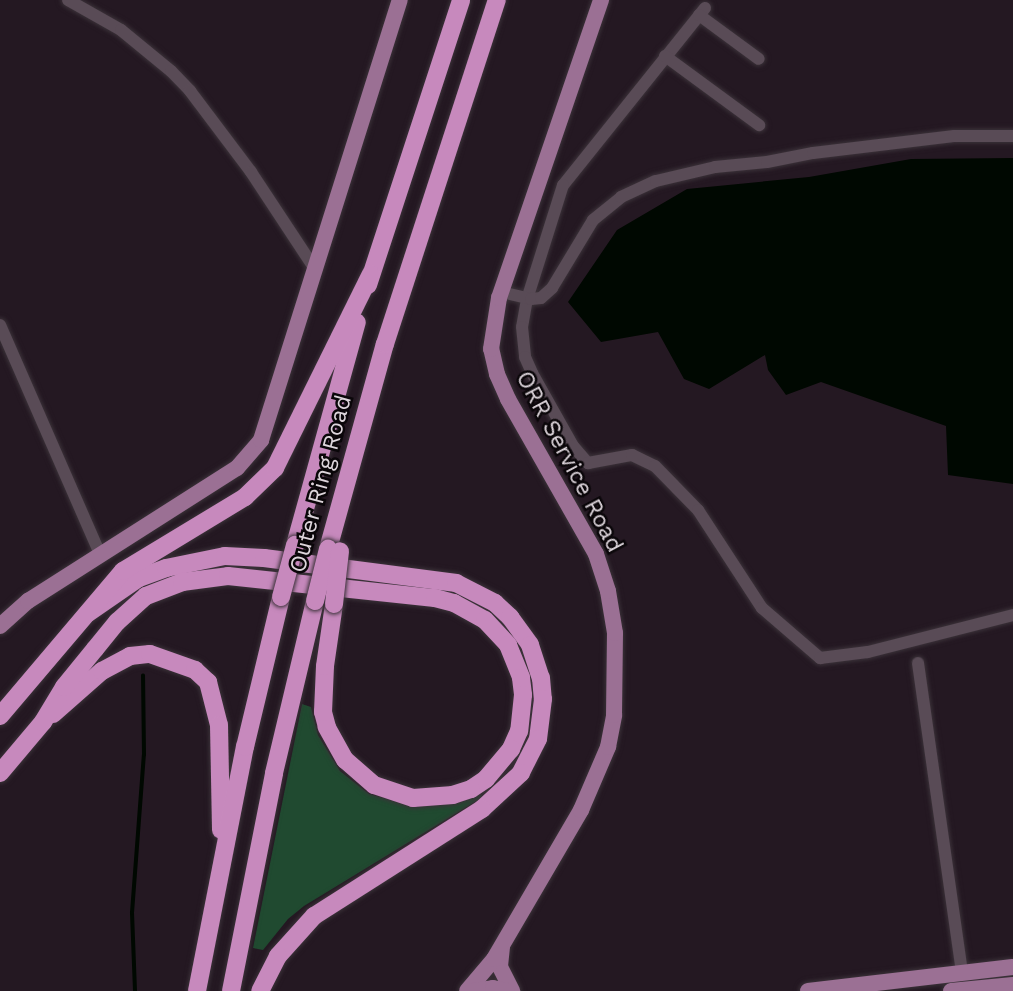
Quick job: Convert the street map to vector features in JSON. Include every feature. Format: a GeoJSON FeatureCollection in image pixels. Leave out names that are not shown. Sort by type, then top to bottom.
{"type":"FeatureCollection","features":[{"type":"Feature","properties":{"kind":"highway","name":"Outer Ring Road"},"geometry":{"type":"LineString","coordinates":[[197,991],[252,718],[281,597],[372,274],[461,0]]}},
{"type":"Feature","properties":{"kind":"highway","name":"Outer Ring Road"},"geometry":{"type":"LineString","coordinates":[[231,991],[279,749],[315,601],[334,550],[337,516],[389,331],[497,0]]}},
{"type":"Feature","properties":{"kind":"highway"},"geometry":{"type":"LineString","coordinates":[[0,716],[123,571],[225,510],[260,484],[289,445],[304,408],[372,274]]}},
{"type":"Feature","properties":{"kind":"highway"},"geometry":{"type":"LineString","coordinates":[[0,774],[43,722],[64,687],[117,622],[146,596],[182,582],[215,577],[258,578],[435,598],[471,611],[497,631],[508,645],[521,678],[523,695],[519,731],[512,749],[486,779],[453,795],[413,798],[374,785],[345,760],[330,736],[323,712],[325,666],[334,604],[334,550]]}},
{"type":"Feature","properties":{"kind":"highway"},"geometry":{"type":"LineString","coordinates":[[88,613],[139,578],[166,568],[225,556],[264,558],[456,583],[495,603],[510,617],[530,645],[541,678],[541,719],[538,739],[521,773],[482,809],[314,916],[278,956],[260,991]]}},
{"type":"Feature","properties":{"kind":"highway"},"geometry":{"type":"LineString","coordinates":[[43,722],[102,671],[130,656],[150,654],[195,670],[208,681],[219,725],[222,865]]}},
{"type":"Feature","properties":{"kind":"main road"},"geometry":{"type":"LineString","coordinates":[[0,626],[28,601],[237,468],[250,455],[268,424],[400,0]]}},
{"type":"Feature","properties":{"kind":"main road","name":"ORR Service Road"},"geometry":{"type":"LineString","coordinates":[[467,991],[494,958],[581,810],[597,776],[610,736],[617,677],[610,605],[596,554],[508,399],[497,374],[491,349],[501,292],[601,0]]}},
{"type":"Feature","properties":{"kind":"main road"},"geometry":{"type":"LineString","coordinates":[[506,935],[500,967],[510,991]]}},
{"type":"Feature","properties":{"kind":"main road"},"geometry":{"type":"LineString","coordinates":[[808,991],[1013,967]]}},
{"type":"Feature","properties":{"kind":"main road"},"geometry":{"type":"LineString","coordinates":[[951,991],[1013,985]]}},
{"type":"Feature","properties":{"kind":"main road"},"geometry":{"type":"LineString","coordinates":[[474,991],[493,988],[510,991]]}},
{"type":"Feature","properties":{"kind":"street"},"geometry":{"type":"LineString","coordinates":[[68,0],[121,30],[171,71],[190,91],[251,172],[315,269]]}},
{"type":"Feature","properties":{"kind":"street"},"geometry":{"type":"LineString","coordinates":[[759,59],[702,11],[563,185],[527,299],[522,327],[525,357],[573,446],[587,463],[632,455],[655,466],[667,476],[714,532],[736,572],[762,608],[820,658],[868,652],[1013,615]]}},
{"type":"Feature","properties":{"kind":"street"},"geometry":{"type":"LineString","coordinates":[[665,57],[759,125]]}},
{"type":"Feature","properties":{"kind":"street"},"geometry":{"type":"LineString","coordinates":[[501,292],[527,299],[541,298],[552,288],[579,240],[607,207],[621,197],[656,181],[715,167],[767,162],[813,153],[954,136],[1013,136]]}},
{"type":"Feature","properties":{"kind":"street"},"geometry":{"type":"LineString","coordinates":[[0,325],[100,554]]}},
{"type":"Feature","properties":{"kind":"street"},"geometry":{"type":"LineString","coordinates":[[919,663],[962,972]]}},
{"type":"Feature","properties":{"kind":"green space"},"geometry":{"type":"Polygon","coordinates":[[[302,704],[311,707],[318,735],[340,771],[369,794],[412,806],[461,802],[480,793],[483,797],[304,906],[288,919],[263,950],[253,948],[302,704]]]}},
{"type":"Feature","properties":{"kind":"shaded area"},"geometry":{"type":"Polygon","coordinates":[[[1013,158],[1013,484],[948,475],[946,426],[821,382],[786,395],[768,370],[765,355],[709,389],[684,379],[658,332],[601,342],[568,302],[617,230],[687,189],[809,177],[911,159],[1013,158]]]}},
{"type":"Feature","properties":{"kind":"waterway"},"geometry":{"type":"LineString","coordinates":[[135,991],[132,913],[144,755],[143,676]]}}]}
